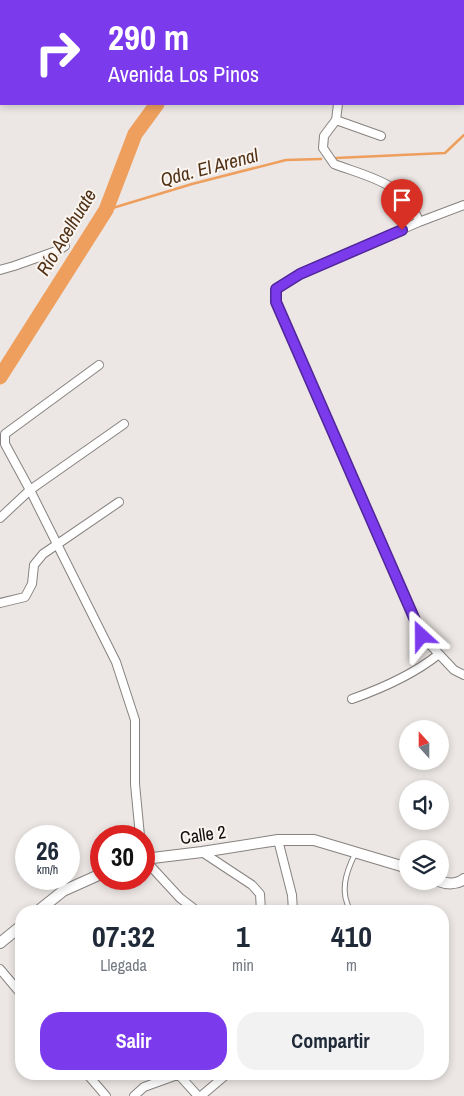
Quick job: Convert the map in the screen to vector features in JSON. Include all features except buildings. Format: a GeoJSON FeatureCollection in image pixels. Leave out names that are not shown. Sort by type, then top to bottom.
{"type":"FeatureCollection","features":[{"type":"Feature","properties":{"kind":"street"},"geometry":{"type":"LineString","coordinates":[[338,105],[336,120],[324,136],[323,148],[328,158],[334,164],[385,183],[402,193],[412,206],[419,222]]}},
{"type":"Feature","properties":{"kind":"street"},"geometry":{"type":"LineString","coordinates":[[336,120],[381,136]]}},
{"type":"Feature","properties":{"kind":"street"},"geometry":{"type":"LineString","coordinates":[[464,205],[419,222],[300,274],[276,289],[276,302],[422,636],[454,670],[464,674]]}},
{"type":"Feature","properties":{"kind":"street"},"geometry":{"type":"LineString","coordinates":[[0,270],[59,250],[65,246]]}},
{"type":"Feature","properties":{"kind":"street"},"geometry":{"type":"LineString","coordinates":[[99,365],[5,434],[5,444],[116,662],[135,720],[135,784],[139,825]]}},
{"type":"Feature","properties":{"kind":"street"},"geometry":{"type":"LineString","coordinates":[[0,518],[30,490],[124,424]]}},
{"type":"Feature","properties":{"kind":"street"},"geometry":{"type":"LineString","coordinates":[[0,603],[25,597],[32,584],[34,565],[43,554],[119,502]]}},
{"type":"Feature","properties":{"kind":"street"},"geometry":{"type":"LineString","coordinates":[[352,699],[392,684],[425,666],[439,654]]}},
{"type":"Feature","properties":{"kind":"street"},"geometry":{"type":"LineString","coordinates":[[278,840],[293,905]]}},
{"type":"Feature","properties":{"kind":"street","name":"Calle 2"},"geometry":{"type":"LineString","coordinates":[[155,858],[278,840],[314,840],[399,865]]}},
{"type":"Feature","properties":{"kind":"street"},"geometry":{"type":"LineString","coordinates":[[202,852],[252,885],[260,894],[261,905]]}},
{"type":"Feature","properties":{"kind":"street"},"geometry":{"type":"LineString","coordinates":[[155,871],[180,898],[190,905]]}},
{"type":"Feature","properties":{"kind":"street"},"geometry":{"type":"LineString","coordinates":[[46,905],[63,891],[90,879]]}},
{"type":"Feature","properties":{"kind":"street"},"geometry":{"type":"LineString","coordinates":[[449,884],[463,880]]}},
{"type":"Feature","properties":{"kind":"street"},"geometry":{"type":"LineString","coordinates":[[0,944],[15,931]]}},
{"type":"Feature","properties":{"kind":"street"},"geometry":{"type":"LineString","coordinates":[[0,969],[15,987]]}},
{"type":"Feature","properties":{"kind":"street"},"geometry":{"type":"LineString","coordinates":[[93,1080],[106,1096]]}},
{"type":"Feature","properties":{"kind":"street"},"geometry":{"type":"LineString","coordinates":[[134,1096],[144,1087],[163,1080]]}},
{"type":"Feature","properties":{"kind":"street"},"geometry":{"type":"LineString","coordinates":[[185,1080],[199,1096],[219,1080]]}},
{"type":"Feature","properties":{"kind":"lane"},"geometry":{"type":"LineString","coordinates":[[346,905],[344,885],[350,864],[356,852]]}},
{"type":"Feature","properties":{"kind":"waterway","name":"Río Acelhuate"},"geometry":{"type":"LineString","coordinates":[[0,377],[106,210],[135,134],[156,105]]}},
{"type":"Feature","properties":{"kind":"waterway","name":"Qda. El Arenal"},"geometry":{"type":"LineString","coordinates":[[336,158],[445,153],[464,135]]}},
{"type":"Feature","properties":{"kind":"waterway","name":"Qda. El Arenal"},"geometry":{"type":"LineString","coordinates":[[106,210],[192,184],[286,160],[321,159]]}},
{"type":"Feature","properties":{"kind":"route"},"geometry":{"type":"LineString","coordinates":[[402,230],[300,274],[276,289],[276,302],[422,636]]}}]}
